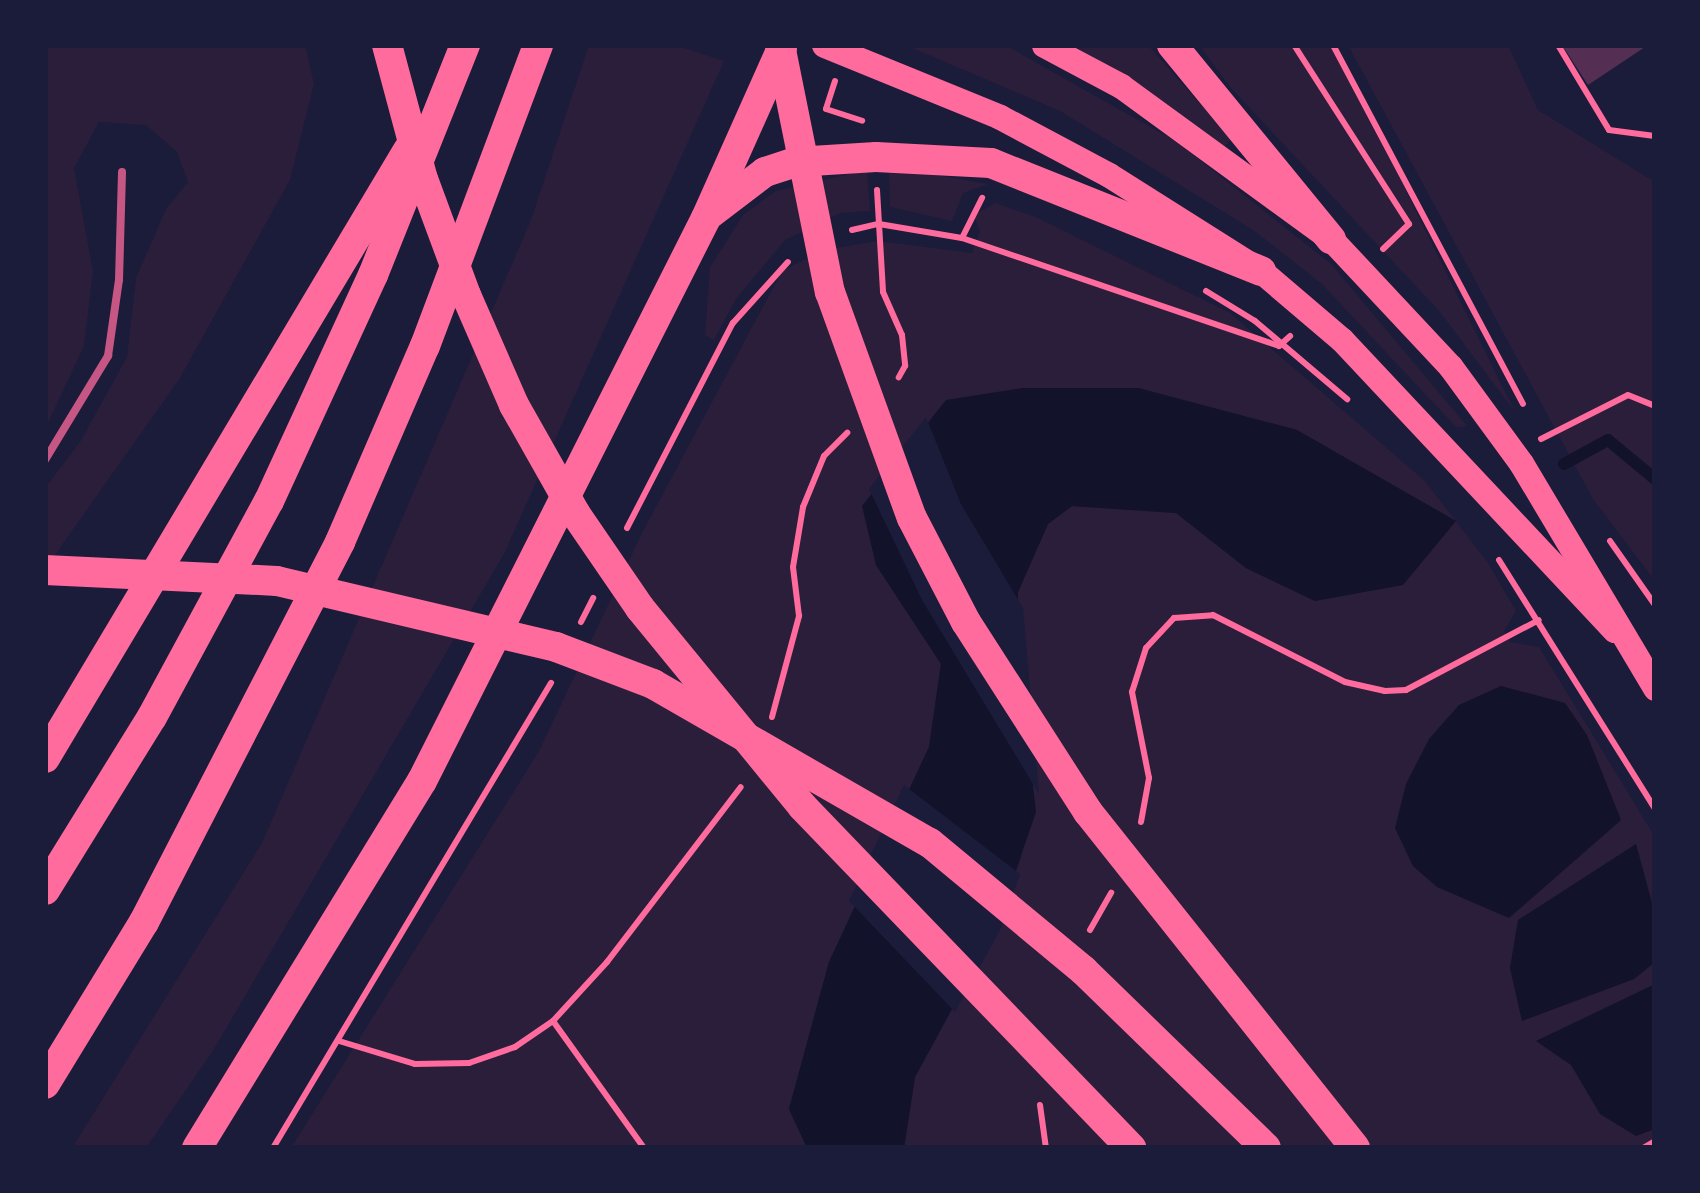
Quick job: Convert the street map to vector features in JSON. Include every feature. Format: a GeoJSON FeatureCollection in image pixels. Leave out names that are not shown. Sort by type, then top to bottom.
{"type":"FeatureCollection","features":[{"type":"Feature","properties":{"kind":"highway"},"geometry":{"type":"LineString","coordinates":[[386,45],[423,179],[466,295],[514,405],[586,529],[708,696],[802,806],[1131,1148]]}},
{"type":"Feature","properties":{"kind":"highway"},"geometry":{"type":"LineString","coordinates":[[45,890],[152,717],[269,501],[373,275],[465,45]]}},
{"type":"Feature","properties":{"kind":"highway"},"geometry":{"type":"LineString","coordinates":[[45,1084],[144,922],[340,542],[425,346],[538,45]]}},
{"type":"Feature","properties":{"kind":"highway"},"geometry":{"type":"LineString","coordinates":[[197,1148],[422,781],[706,218],[782,45]]}},
{"type":"Feature","properties":{"kind":"highway"},"geometry":{"type":"LineString","coordinates":[[782,45],[830,292],[912,518],[1023,715],[1214,977],[1355,1148]]}},
{"type":"Feature","properties":{"kind":"highway"},"geometry":{"type":"LineString","coordinates":[[1172,45],[1332,239]]}},
{"type":"Feature","properties":{"kind":"highway"},"geometry":{"type":"LineString","coordinates":[[45,758],[454,75]]}},
{"type":"Feature","properties":{"kind":"highway"},"geometry":{"type":"LineString","coordinates":[[706,218],[765,172],[795,162],[891,157],[990,163],[1262,271]]}},
{"type":"Feature","properties":{"kind":"highway"},"geometry":{"type":"LineString","coordinates":[[45,570],[276,582],[539,642],[653,684],[930,843],[1154,1034],[1266,1148]]}},
{"type":"Feature","properties":{"kind":"main road"},"geometry":{"type":"LineString","coordinates":[[824,45],[1000,117],[1109,175],[1262,271],[1389,388],[1614,630]]}},
{"type":"Feature","properties":{"kind":"main road"},"geometry":{"type":"LineString","coordinates":[[1044,45],[1122,86],[1332,239],[1450,366],[1522,463],[1614,630],[1655,688]]}},
{"type":"Feature","properties":{"kind":"lane"},"geometry":{"type":"LineString","coordinates":[[45,460],[108,356],[119,280],[122,172]]}},
{"type":"Feature","properties":{"kind":"path"},"geometry":{"type":"LineString","coordinates":[[1334,45],[1455,265],[1550,454]]}},
{"type":"Feature","properties":{"kind":"path"},"geometry":{"type":"LineString","coordinates":[[1558,45],[1609,130],[1655,136]]}},
{"type":"Feature","properties":{"kind":"path"},"geometry":{"type":"LineString","coordinates":[[832,92],[826,110],[874,124]]}},
{"type":"Feature","properties":{"kind":"path"},"geometry":{"type":"LineString","coordinates":[[876,178],[884,292],[902,335],[905,366],[890,392]]}},
{"type":"Feature","properties":{"kind":"path"},"geometry":{"type":"LineString","coordinates":[[962,238],[971,210],[992,194]]}},
{"type":"Feature","properties":{"kind":"path"},"geometry":{"type":"LineString","coordinates":[[1201,288],[1255,320],[1361,411]]}},
{"type":"Feature","properties":{"kind":"path"},"geometry":{"type":"LineString","coordinates":[[1279,346],[1326,386]]}},
{"type":"Feature","properties":{"kind":"path"},"geometry":{"type":"LineString","coordinates":[[1540,439],[1628,395],[1655,406]]}},
{"type":"Feature","properties":{"kind":"path"},"geometry":{"type":"LineString","coordinates":[[770,723],[794,652],[799,616],[792,567],[804,507],[824,456],[850,430]]}},
{"type":"Feature","properties":{"kind":"path"},"geometry":{"type":"LineString","coordinates":[[1602,530],[1655,606]]}},
{"type":"Feature","properties":{"kind":"path"},"geometry":{"type":"LineString","coordinates":[[1488,544],[1540,620],[1655,808]]}},
{"type":"Feature","properties":{"kind":"path"},"geometry":{"type":"LineString","coordinates":[[1134,841],[1149,778],[1132,692],[1146,648],[1174,618],[1214,615],[1345,682],[1385,692],[1406,690],[1540,620]]}},
{"type":"Feature","properties":{"kind":"path"},"geometry":{"type":"LineString","coordinates":[[339,1041],[415,1064],[468,1063],[515,1047],[553,1021],[670,883],[750,769]]}},
{"type":"Feature","properties":{"kind":"path"},"geometry":{"type":"LineString","coordinates":[[1081,945],[1120,875]]}},
{"type":"Feature","properties":{"kind":"path"},"geometry":{"type":"LineString","coordinates":[[553,1021],[644,1148]]}},
{"type":"Feature","properties":{"kind":"path"},"geometry":{"type":"LineString","coordinates":[[1643,1148],[1655,1141]]}},
{"type":"Feature","properties":{"kind":"shaded area"},"geometry":{"type":"Polygon","coordinates":[[[45,45],[305,45],[314,84],[290,180],[180,378],[45,569],[45,488],[80,442],[127,357],[136,278],[166,209],[188,182],[177,152],[146,125],[99,122],[74,168],[93,271],[84,346],[45,429],[45,45]]]}},
{"type":"Feature","properties":{"kind":"shaded area"},"geometry":{"type":"Polygon","coordinates":[[[589,45],[675,45],[724,61],[505,552],[214,1049],[146,1148],[72,1148],[262,843],[531,220],[589,45]]]}},
{"type":"Feature","properties":{"kind":"shaded area"},"geometry":{"type":"Polygon","coordinates":[[[905,45],[1005,45],[1177,142],[1331,264],[1467,426],[1456,427],[1322,284],[1253,230],[1060,111],[905,45]]]}},
{"type":"Feature","properties":{"kind":"shaded area"},"geometry":{"type":"Polygon","coordinates":[[[1073,45],[1148,45],[1231,139],[1223,149],[1073,45]]]}},
{"type":"Feature","properties":{"kind":"shaded area"},"geometry":{"type":"Polygon","coordinates":[[[1199,45],[1334,45],[1515,412],[1440,312],[1231,88],[1199,45]]]}},
{"type":"Feature","properties":{"kind":"shaded area"},"geometry":{"type":"Polygon","coordinates":[[[1348,45],[1508,45],[1538,110],[1655,182],[1655,581],[1593,499],[1348,45]]]}},
{"type":"Feature","properties":{"kind":"shaded area"},"geometry":{"type":"Polygon","coordinates":[[[867,170],[870,211],[840,213],[785,240],[736,299],[714,340],[705,335],[710,267],[744,214],[776,191],[867,170]]]}},
{"type":"Feature","properties":{"kind":"shaded area"},"geometry":{"type":"Polygon","coordinates":[[[889,171],[988,184],[963,193],[952,221],[890,207],[889,171]]]}},
{"type":"Feature","properties":{"kind":"shaded area"},"geometry":{"type":"Polygon","coordinates":[[[995,203],[1036,217],[1230,313],[1425,481],[1488,563],[1516,611],[1504,631],[1510,642],[1539,647],[1655,837],[1655,1148],[904,1148],[915,1077],[996,928],[1021,858],[1018,592],[1048,524],[1072,506],[1176,513],[1246,568],[1315,601],[1297,430],[1138,388],[1023,388],[876,565],[941,664],[929,747],[829,962],[789,1109],[807,1148],[291,1148],[539,751],[642,533],[782,271],[825,250],[877,241],[972,253],[980,231],[974,215],[995,203]]]}},
{"type":"Feature","properties":{"kind":"shaded area"},"geometry":{"type":"Polygon","coordinates":[[[1023,388],[1138,388],[1297,430],[1456,521],[1403,585],[1315,601],[1246,568],[1176,513],[1072,506],[1048,524],[1018,592],[1018,657],[1036,812],[996,928],[915,1077],[904,1148],[807,1148],[789,1109],[829,962],[929,747],[941,664],[876,565],[862,506],[946,400],[1023,388]]]}},
{"type":"Feature","properties":{"kind":"shaded area"},"geometry":{"type":"Polygon","coordinates":[[[1501,686],[1565,703],[1587,735],[1621,820],[1509,918],[1437,887],[1413,866],[1395,828],[1406,784],[1429,739],[1459,705],[1501,686]]]}},
{"type":"Feature","properties":{"kind":"shaded area"},"geometry":{"type":"Polygon","coordinates":[[[1636,844],[1655,914],[1655,962],[1634,979],[1522,1021],[1510,968],[1518,920],[1636,844]]]}},
{"type":"Feature","properties":{"kind":"shaded area"},"geometry":{"type":"Polygon","coordinates":[[[1655,984],[1655,1129],[1636,1136],[1600,1114],[1571,1065],[1536,1041],[1655,984]]]}},
{"type":"Feature","properties":{"kind":"pier"},"geometry":{"type":"Polygon","coordinates":[[[926,417],[961,504],[1023,608],[1039,794],[922,600],[869,489],[926,417]]]}},
{"type":"Feature","properties":{"kind":"pier"},"geometry":{"type":"Polygon","coordinates":[[[904,785],[1020,874],[1000,930],[955,1012],[849,901],[904,785]]]}},
{"type":"Feature","properties":{"kind":"building"},"geometry":{"type":"Polygon","coordinates":[[[1562,45],[1648,45],[1588,85],[1562,45]]]}},
{"type":"Feature","properties":{"kind":"waterway"},"geometry":{"type":"LineString","coordinates":[[1564,464],[1608,440],[1655,479]]}}]}
